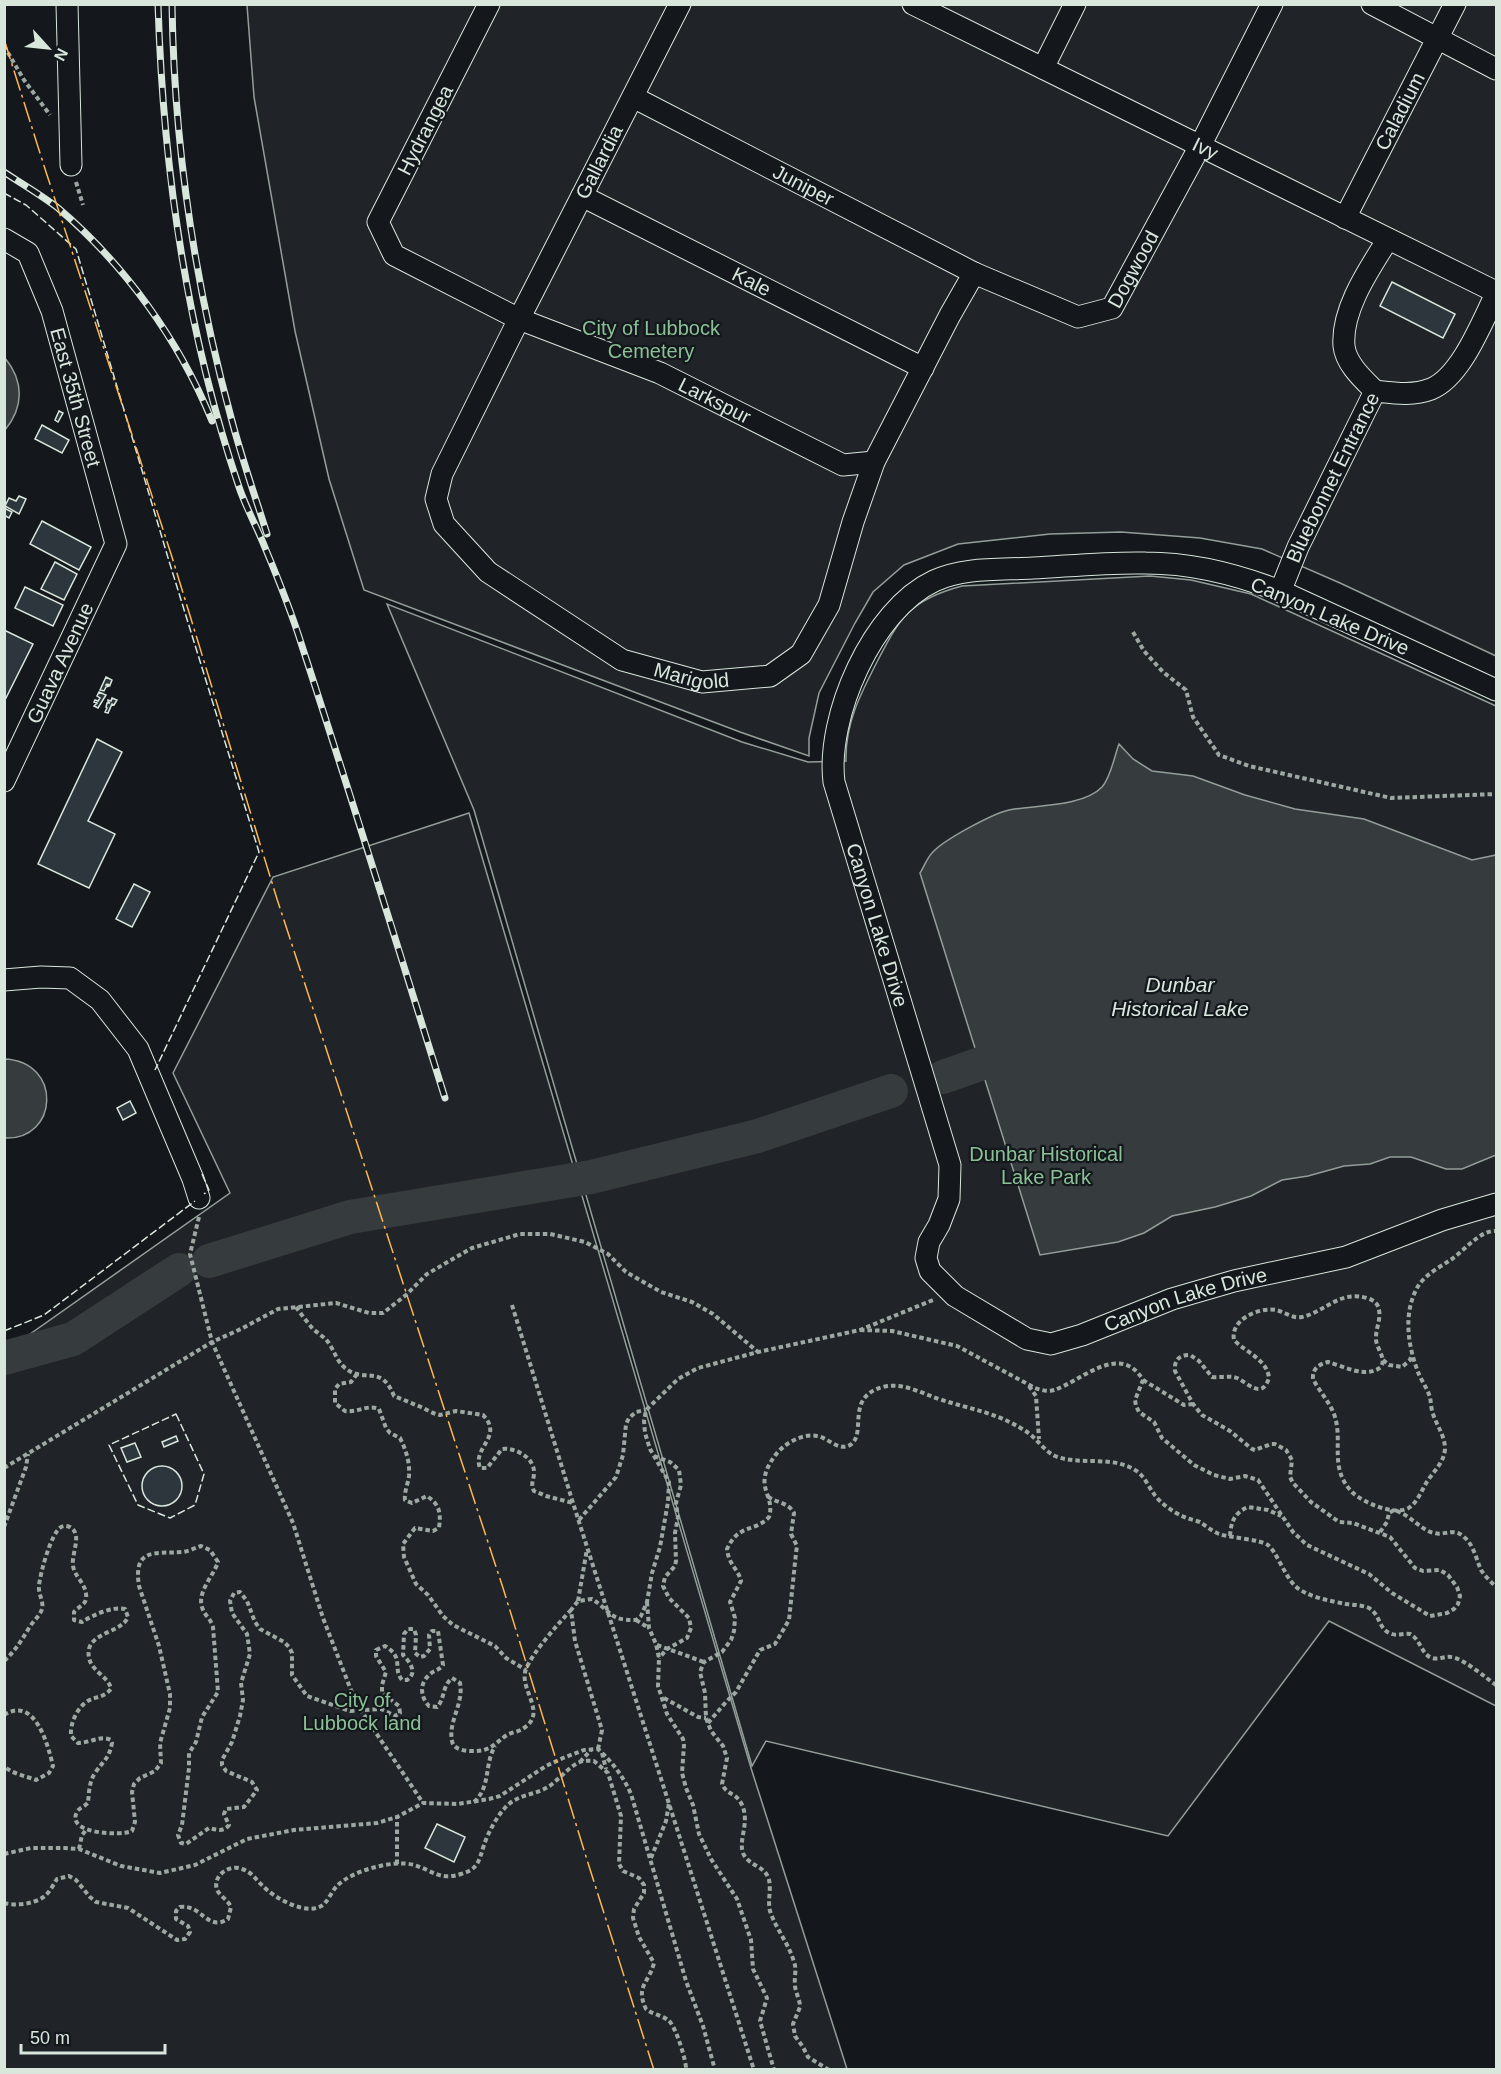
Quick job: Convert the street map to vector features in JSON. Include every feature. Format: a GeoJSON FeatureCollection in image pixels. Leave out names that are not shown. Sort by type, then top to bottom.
{"type":"FeatureCollection","features":[{"type":"Feature","properties":{"kind":"street"},"geometry":{"type":"LineString","coordinates":[[67,4],[71,165]]}},
{"type":"Feature","properties":{"kind":"street","name":"Hydrangea"},"geometry":{"type":"LineString","coordinates":[[489,4],[378,222],[394,255],[519,319]]}},
{"type":"Feature","properties":{"kind":"street","name":"Gallardia"},"geometry":{"type":"LineString","coordinates":[[436,499],[442,474],[680,4]]}},
{"type":"Feature","properties":{"kind":"street","name":"Ivy"},"geometry":{"type":"LineString","coordinates":[[913,4],[1497,293]]}},
{"type":"Feature","properties":{"kind":"street"},"geometry":{"type":"LineString","coordinates":[[1043,68],[1075,4]]}},
{"type":"Feature","properties":{"kind":"street","name":"Dogwood"},"geometry":{"type":"LineString","coordinates":[[974,273],[1078,317],[1112,308],[1200,146],[1272,4]]}},
{"type":"Feature","properties":{"kind":"street"},"geometry":{"type":"LineString","coordinates":[[1372,4],[1497,69]]}},
{"type":"Feature","properties":{"kind":"street","name":"Caladium"},"geometry":{"type":"LineString","coordinates":[[1345,218],[1455,4]]}},
{"type":"Feature","properties":{"kind":"street","name":"Juniper"},"geometry":{"type":"LineString","coordinates":[[633,97],[974,273]]}},
{"type":"Feature","properties":{"kind":"street","name":"Kale"},"geometry":{"type":"LineString","coordinates":[[582,196],[923,368]]}},
{"type":"Feature","properties":{"kind":"street","name":"East 35th Street"},"geometry":{"type":"LineString","coordinates":[[4,239],[28,253],[52,311],[116,544]]}},
{"type":"Feature","properties":{"kind":"street"},"geometry":{"type":"LineString","coordinates":[[1375,392],[1355,371],[1344,347],[1351,308],[1361,282],[1388,239]]}},
{"type":"Feature","properties":{"kind":"street"},"geometry":{"type":"LineString","coordinates":[[874,462],[974,273]]}},
{"type":"Feature","properties":{"kind":"street","name":"Bluebonnet Entrance"},"geometry":{"type":"LineString","coordinates":[[1280,592],[1298,546],[1375,392],[1406,395],[1432,388],[1455,370],[1472,344],[1497,293]]}},
{"type":"Feature","properties":{"kind":"street","name":"Larkspur"},"geometry":{"type":"LineString","coordinates":[[519,319],[660,373],[843,465],[874,462]]}},
{"type":"Feature","properties":{"kind":"street","name":"Marigold"},"geometry":{"type":"LineString","coordinates":[[436,499],[444,524],[488,572],[622,660],[702,682],[770,676],[801,654],[829,604],[853,522],[874,462]]}},
{"type":"Feature","properties":{"kind":"street","name":"Guava Avenue"},"geometry":{"type":"LineString","coordinates":[[4,781],[116,544]]}},
{"type":"Feature","properties":{"kind":"street","name":"Canyon Lake Drive"},"geometry":{"type":"LineString","coordinates":[[1497,690],[1259,583],[1223,573],[1188,566],[1146,562],[968,572],[933,582],[906,600],[885,623],[848,692],[838,723],[832,766],[834,782],[950,1165],[949,1199],[939,1225],[929,1242],[926,1258],[930,1271],[955,1296],[1026,1339],[1051,1344],[1082,1335],[1172,1299],[1234,1281],[1346,1257],[1443,1220],[1497,1204]]}},
{"type":"Feature","properties":{"kind":"street"},"geometry":{"type":"LineString","coordinates":[[4,980],[33,977],[70,978],[100,1000],[138,1049],[194,1179],[199,1198]]}},
{"type":"Feature","properties":{"kind":"path"},"geometry":{"type":"LineString","coordinates":[[1133,632],[1144,651],[1163,672],[1186,690],[1193,717],[1220,755],[1249,765],[1391,798],[1440,798],[1497,794]]}},
{"type":"Feature","properties":{"kind":"path"},"geometry":{"type":"LineString","coordinates":[[199,1198],[198,1224],[190,1254],[212,1342],[293,1523],[323,1618],[356,1703],[423,1803]]}},
{"type":"Feature","properties":{"kind":"path"},"geometry":{"type":"LineString","coordinates":[[1380,1532],[1389,1514],[1394,1510],[1405,1510],[1413,1504],[1439,1467],[1445,1450],[1443,1436],[1433,1414],[1430,1395],[1418,1372],[1412,1350],[1408,1326],[1411,1304],[1417,1287],[1425,1278],[1480,1236],[1486,1232],[1497,1231]]}},
{"type":"Feature","properties":{"kind":"path"},"geometry":{"type":"LineString","coordinates":[[4,1468],[212,1342],[278,1309],[336,1303],[369,1313],[383,1313],[427,1274],[472,1248],[520,1234],[550,1234],[585,1242],[608,1254],[626,1272],[662,1292],[692,1302],[713,1314],[758,1352]]}},
{"type":"Feature","properties":{"kind":"path"},"geometry":{"type":"LineString","coordinates":[[579,1520],[616,1477],[623,1455],[626,1424],[629,1418],[636,1412],[646,1410],[678,1379],[698,1368],[758,1352],[860,1330],[934,1300],[955,1296]]}},
{"type":"Feature","properties":{"kind":"path"},"geometry":{"type":"LineString","coordinates":[[1143,1380],[1135,1400],[1139,1412],[1154,1422],[1159,1435],[1194,1465],[1214,1475],[1230,1479],[1245,1476],[1258,1480],[1293,1532],[1307,1545],[1369,1575],[1392,1593],[1430,1616],[1454,1609],[1458,1604],[1460,1596],[1453,1580],[1440,1570],[1423,1571],[1414,1568],[1394,1540],[1380,1532],[1333,1519],[1311,1502],[1293,1483],[1290,1477],[1292,1460],[1286,1450],[1271,1443],[1255,1450],[1252,1449],[1230,1431],[1207,1418],[1193,1404],[1175,1371],[1176,1360],[1184,1355],[1195,1358],[1212,1377],[1238,1378],[1257,1389],[1266,1385],[1269,1378],[1265,1367],[1236,1343],[1233,1331],[1238,1323],[1262,1311],[1275,1310],[1290,1316],[1302,1317],[1340,1298],[1352,1296],[1369,1298],[1378,1306],[1380,1312],[1376,1341],[1383,1359],[1389,1365],[1402,1367],[1410,1360],[1412,1350]]}},
{"type":"Feature","properties":{"kind":"path"},"geometry":{"type":"LineString","coordinates":[[512,1305],[754,2070]]}},
{"type":"Feature","properties":{"kind":"path"},"geometry":{"type":"LineString","coordinates":[[296,1307],[330,1344],[336,1359],[344,1367],[357,1374],[382,1379],[387,1382],[394,1396],[440,1415],[456,1411],[483,1415],[489,1421],[490,1432],[478,1458],[480,1468],[487,1467],[502,1449],[517,1451],[533,1467],[534,1491],[546,1497],[573,1503]]}},
{"type":"Feature","properties":{"kind":"path"},"geometry":{"type":"LineString","coordinates":[[860,1330],[892,1331],[957,1346],[1044,1391],[1053,1391],[1083,1374],[1116,1364],[1134,1368],[1143,1380],[1184,1405],[1193,1404]]}},
{"type":"Feature","properties":{"kind":"path"},"geometry":{"type":"LineString","coordinates":[[1383,1359],[1381,1367],[1374,1371],[1350,1370],[1328,1362],[1318,1366],[1312,1375],[1335,1416],[1337,1465],[1342,1479],[1360,1499],[1410,1517],[1431,1533],[1439,1534],[1450,1531],[1459,1533],[1466,1538],[1484,1575],[1497,1587]]}},
{"type":"Feature","properties":{"kind":"path"},"geometry":{"type":"LineString","coordinates":[[357,1374],[351,1382],[339,1384],[335,1389],[335,1403],[345,1412],[359,1411],[367,1407],[379,1409],[386,1428],[400,1438],[406,1452],[409,1474],[405,1500],[412,1503],[427,1496],[440,1508],[439,1528],[433,1531],[415,1528],[403,1544],[404,1557],[416,1584],[453,1625],[489,1642],[506,1658],[526,1670]]}},
{"type":"Feature","properties":{"kind":"path"},"geometry":{"type":"LineString","coordinates":[[1025,1383],[1036,1396],[1039,1440]]}},
{"type":"Feature","properties":{"kind":"path"},"geometry":{"type":"LineString","coordinates":[[829,2070],[808,2057],[793,2032],[793,2024],[800,2007],[794,1987],[794,1961],[770,1909],[768,1877],[764,1871],[751,1863],[743,1852],[746,1821],[743,1806],[737,1797],[724,1789],[722,1784],[727,1758],[706,1718],[705,1693],[700,1672],[704,1662],[726,1647],[734,1631],[735,1618],[730,1602],[741,1581],[730,1564],[727,1549],[736,1535],[744,1529],[764,1522],[769,1517],[771,1512],[764,1478],[768,1466],[781,1449],[800,1437],[817,1436],[840,1447],[850,1445],[857,1433],[860,1405],[871,1393],[882,1387],[902,1386],[997,1415],[1028,1431],[1052,1455],[1076,1461],[1111,1462],[1131,1467],[1141,1475],[1156,1497],[1176,1513],[1214,1531],[1268,1545],[1282,1569],[1302,1591],[1327,1600],[1369,1608],[1388,1633],[1410,1634],[1420,1641],[1424,1653],[1430,1657],[1460,1659],[1497,1685]]}},
{"type":"Feature","properties":{"kind":"path"},"geometry":{"type":"LineString","coordinates":[[578,1601],[592,1599],[621,1621],[636,1620],[641,1616],[647,1602],[652,1573],[660,1547],[669,1482],[653,1455],[645,1433],[646,1410]]}},
{"type":"Feature","properties":{"kind":"path"},"geometry":{"type":"LineString","coordinates":[[4,1527],[26,1467],[28,1454]]}},
{"type":"Feature","properties":{"kind":"path"},"geometry":{"type":"LineString","coordinates":[[653,1455],[670,1462],[679,1470],[681,1485],[676,1503],[678,1517],[675,1533],[676,1561],[675,1566],[665,1577],[663,1587],[669,1598],[689,1618],[691,1623],[687,1638],[667,1649],[659,1658]]}},
{"type":"Feature","properties":{"kind":"path"},"geometry":{"type":"LineString","coordinates":[[708,1723],[736,1692],[760,1650],[775,1644],[789,1620],[797,1546],[791,1534],[794,1513],[791,1508],[773,1501],[767,1495]]}},
{"type":"Feature","properties":{"kind":"path"},"geometry":{"type":"LineString","coordinates":[[1230,1536],[1235,1515],[1248,1507],[1268,1510],[1284,1518]]}},
{"type":"Feature","properties":{"kind":"path"},"geometry":{"type":"LineString","coordinates":[[4,1661],[18,1648],[30,1626],[40,1614],[43,1605],[39,1587],[48,1546],[61,1527],[66,1526],[74,1530],[77,1537],[73,1550],[73,1566],[77,1577],[84,1585],[86,1598],[85,1603],[74,1612],[74,1620],[82,1622],[96,1614],[117,1608],[125,1609],[128,1617],[124,1623],[93,1642],[89,1652],[93,1667],[109,1683],[111,1689],[106,1695],[86,1702],[77,1713],[71,1736],[78,1743],[104,1737],[112,1743],[106,1761],[96,1772],[91,1783],[88,1803],[76,1813],[78,1823],[86,1830],[96,1833],[123,1834],[132,1831],[135,1822],[132,1792],[134,1784],[140,1778],[155,1771],[161,1763],[160,1743],[170,1708],[170,1694],[159,1646],[138,1576],[140,1562],[149,1554],[166,1551],[181,1552],[201,1546],[210,1550],[218,1562],[203,1592],[201,1602],[213,1627],[218,1692],[202,1717],[196,1742],[189,1753],[182,1825],[178,1835],[181,1843],[189,1844],[209,1828],[221,1831],[226,1828],[229,1824],[224,1814],[226,1809],[244,1807],[257,1790],[252,1782],[226,1772],[222,1765],[240,1716],[243,1700],[242,1683],[250,1654],[246,1634],[232,1613],[230,1601],[234,1593],[240,1592],[244,1596],[260,1629],[289,1647],[292,1653],[292,1675],[307,1696],[340,1709],[361,1712],[381,1708],[395,1716],[400,1713],[397,1703],[382,1693],[386,1672],[376,1656],[378,1648],[385,1646],[393,1653],[399,1663],[399,1677],[405,1681],[410,1678],[413,1670],[403,1655],[404,1634],[408,1629],[414,1629],[415,1653],[420,1657],[430,1649],[429,1635],[432,1630],[438,1631],[443,1665],[428,1675],[424,1681],[422,1694],[426,1704],[432,1708],[440,1706],[448,1681],[452,1678],[456,1680],[461,1688],[452,1727],[452,1743],[461,1750],[487,1750],[508,1735],[526,1727],[533,1718],[534,1707],[525,1680],[526,1670],[553,1631],[578,1601],[587,1547]]}},
{"type":"Feature","properties":{"kind":"path"},"geometry":{"type":"LineString","coordinates":[[647,1602],[649,1628],[659,1658],[657,1677],[667,1713],[683,1739],[682,1773],[693,1805],[699,1834],[711,1859],[733,1891],[751,1940],[753,1969],[767,1998],[760,2021],[774,2070]]}},
{"type":"Feature","properties":{"kind":"path"},"geometry":{"type":"LineString","coordinates":[[571,1610],[575,1641],[602,1730],[600,1751],[621,1816],[619,1863],[623,1871],[639,1878],[644,1885],[644,1893],[634,1909],[633,1918],[639,1937],[654,1963],[641,1990],[642,1999],[646,2009],[671,2022],[687,2064],[686,2070]]}},
{"type":"Feature","properties":{"kind":"path"},"geometry":{"type":"LineString","coordinates":[[636,1620],[649,1628]]}},
{"type":"Feature","properties":{"kind":"path"},"geometry":{"type":"LineString","coordinates":[[656,1644],[704,1662]]}},
{"type":"Feature","properties":{"kind":"path"},"geometry":{"type":"LineString","coordinates":[[662,1695],[667,1701],[698,1717],[706,1718]]}},
{"type":"Feature","properties":{"kind":"path"},"geometry":{"type":"LineString","coordinates":[[4,1716],[16,1710],[22,1711],[38,1724],[44,1734],[52,1766],[49,1773],[36,1780],[4,1766]]}},
{"type":"Feature","properties":{"kind":"path"},"geometry":{"type":"LineString","coordinates":[[473,1802],[484,1789],[489,1757],[495,1746]]}},
{"type":"Feature","properties":{"kind":"path"},"geometry":{"type":"LineString","coordinates":[[4,1903],[16,1905],[41,1898],[48,1893],[57,1879],[69,1876],[76,1880],[96,1902],[128,1908],[177,1940],[185,1939],[190,1932],[188,1926],[176,1919],[176,1911],[180,1907],[191,1907],[213,1923],[222,1923],[228,1919],[231,1907],[218,1892],[216,1884],[221,1874],[229,1868],[244,1869],[267,1890],[296,1907],[310,1910],[325,1904],[337,1885],[375,1867],[397,1864],[414,1865],[439,1876],[460,1875],[473,1869],[480,1861],[485,1844],[499,1816],[510,1803],[520,1796],[550,1786],[579,1763],[591,1749]]}},
{"type":"Feature","properties":{"kind":"path"},"geometry":{"type":"LineString","coordinates":[[4,1854],[31,1848],[79,1849],[121,1866],[160,1873],[195,1865],[247,1839],[294,1830],[377,1823],[397,1817],[423,1803],[458,1804],[500,1796],[546,1766],[576,1753],[591,1749],[600,1751],[623,1776],[632,1794],[686,1982],[703,2026],[715,2070]]}},
{"type":"Feature","properties":{"kind":"path"},"geometry":{"type":"LineString","coordinates":[[579,1763],[594,1761],[606,1770]]}},
{"type":"Feature","properties":{"kind":"path"},"geometry":{"type":"LineString","coordinates":[[650,1859],[666,1821],[669,1799]]}},
{"type":"Feature","properties":{"kind":"path"},"geometry":{"type":"LineString","coordinates":[[397,1817],[397,1864]]}},
{"type":"Feature","properties":{"kind":"path"},"geometry":{"type":"LineString","coordinates":[[79,1849],[82,1835],[86,1830]]}},
{"type":"Feature","properties":{"kind":"green space","name":"City of Lubbock Cemetery"},"geometry":{"type":"Polygon","coordinates":[[[247,5],[1496,5],[1496,656],[1262,549],[1200,538],[1121,532],[1050,534],[958,544],[904,565],[873,592],[819,693],[809,738],[809,756],[364,590],[329,479],[295,331],[254,97],[247,5]]]}},
{"type":"Feature","properties":{"kind":"green space","name":"Dunbar Historical Lake Park"},"geometry":{"type":"Polygon","coordinates":[[[1150,576],[1191,580],[1251,594],[1496,706],[1496,1706],[1329,1621],[1168,1836],[766,1741],[752,1766],[474,810],[387,604],[742,742],[808,762],[846,761],[851,721],[866,684],[895,629],[903,618],[920,603],[962,586],[1150,576]]]}},
{"type":"Feature","properties":{"kind":"green space","name":"City of Lubbock land"},"geometry":{"type":"Polygon","coordinates":[[[469,813],[751,1768],[847,2069],[5,2069],[4,1346],[13,1346],[230,1193],[173,1073],[273,877],[469,813]]]}},
{"type":"Feature","properties":{"kind":"water"},"geometry":{"type":"Polygon","coordinates":[[[5,358],[16,376],[19,394],[16,412],[5,430],[5,358]]]}},
{"type":"Feature","properties":{"kind":"water","name":"Dunbar Historical Lake"},"geometry":{"type":"Polygon","coordinates":[[[1119,744],[1133,759],[1152,771],[1193,776],[1245,795],[1295,809],[1364,819],[1472,860],[1496,855],[1496,1155],[1462,1169],[1446,1169],[1411,1157],[1390,1157],[1370,1164],[1344,1166],[1308,1176],[1282,1180],[1251,1196],[1215,1207],[1172,1216],[1144,1233],[1118,1242],[1040,1255],[920,873],[930,855],[938,848],[968,828],[991,817],[1009,810],[1071,802],[1094,794],[1108,778],[1119,744]]]}},
{"type":"Feature","properties":{"kind":"water"},"geometry":{"type":"Polygon","coordinates":[[[4,1059],[23,1063],[37,1073],[44,1086],[47,1100],[44,1115],[36,1127],[22,1136],[4,1138],[4,1059]]]}},
{"type":"Feature","properties":{"kind":"building"},"geometry":{"type":"Polygon","coordinates":[[[1392,282],[1455,314],[1443,338],[1380,306],[1392,282]]]}},
{"type":"Feature","properties":{"kind":"building"},"geometry":{"type":"Polygon","coordinates":[[[59,411],[63,413],[58,422],[55,420],[59,411]]]}},
{"type":"Feature","properties":{"kind":"building"},"geometry":{"type":"Polygon","coordinates":[[[42,425],[69,440],[62,453],[35,439],[42,425]]]}},
{"type":"Feature","properties":{"kind":"building"},"geometry":{"type":"Polygon","coordinates":[[[19,496],[26,499],[19,514],[5,506],[9,498],[16,501],[19,496]]]}},
{"type":"Feature","properties":{"kind":"building"},"geometry":{"type":"Polygon","coordinates":[[[4,508],[12,512],[9,518],[4,515],[4,508]]]}},
{"type":"Feature","properties":{"kind":"building"},"geometry":{"type":"Polygon","coordinates":[[[42,521],[91,547],[79,570],[30,544],[42,521]]]}},
{"type":"Feature","properties":{"kind":"building"},"geometry":{"type":"Polygon","coordinates":[[[55,562],[77,574],[64,600],[41,589],[55,562]]]}},
{"type":"Feature","properties":{"kind":"building"},"geometry":{"type":"Polygon","coordinates":[[[25,587],[63,605],[53,626],[15,608],[25,587]]]}},
{"type":"Feature","properties":{"kind":"building"},"geometry":{"type":"Polygon","coordinates":[[[4,630],[33,644],[4,702],[4,630]]]}},
{"type":"Feature","properties":{"kind":"building"},"geometry":{"type":"Polygon","coordinates":[[[106,677],[112,680],[110,685],[106,685],[109,686],[104,691],[100,690],[106,677]]]}},
{"type":"Feature","properties":{"kind":"building"},"geometry":{"type":"Polygon","coordinates":[[[99,692],[106,695],[98,708],[94,706],[97,703],[94,702],[100,698],[97,696],[99,692]]]}},
{"type":"Feature","properties":{"kind":"building"},"geometry":{"type":"Polygon","coordinates":[[[112,698],[117,700],[114,705],[112,704],[108,713],[105,712],[107,703],[110,703],[108,700],[111,701],[112,698]]]}},
{"type":"Feature","properties":{"kind":"building"},"geometry":{"type":"Polygon","coordinates":[[[97,739],[122,752],[88,821],[115,834],[89,888],[38,864],[97,739]]]}},
{"type":"Feature","properties":{"kind":"building"},"geometry":{"type":"Polygon","coordinates":[[[134,884],[150,892],[132,927],[116,919],[134,884]]]}},
{"type":"Feature","properties":{"kind":"building"},"geometry":{"type":"Polygon","coordinates":[[[130,1101],[136,1113],[123,1120],[117,1108],[130,1101]]]}},
{"type":"Feature","properties":{"kind":"building"},"geometry":{"type":"Polygon","coordinates":[[[176,1436],[178,1441],[164,1447],[162,1442],[176,1436]]]}},
{"type":"Feature","properties":{"kind":"building"},"geometry":{"type":"Polygon","coordinates":[[[135,1443],[141,1457],[127,1462],[121,1448],[135,1443]]]}},
{"type":"Feature","properties":{"kind":"building"},"geometry":{"type":"Polygon","coordinates":[[[162,1466],[170,1467],[176,1472],[181,1478],[181,1494],[176,1500],[170,1505],[162,1506],[154,1505],[148,1500],[143,1494],[142,1486],[143,1478],[148,1472],[154,1467],[162,1466]]]}},
{"type":"Feature","properties":{"kind":"building"},"geometry":{"type":"Polygon","coordinates":[[[437,1824],[465,1837],[454,1862],[425,1848],[437,1824]]]}},
{"type":"Feature","properties":{"kind":"waterway"},"geometry":{"type":"LineString","coordinates":[[943,1077],[1023,1045]]}},
{"type":"Feature","properties":{"kind":"waterway"},"geometry":{"type":"LineString","coordinates":[[209,1261],[350,1217],[591,1177],[758,1136],[891,1091]]}},
{"type":"Feature","properties":{"kind":"waterway"},"geometry":{"type":"LineString","coordinates":[[4,1358],[73,1339],[179,1270]]}},
{"type":"Feature","properties":{"kind":"railway"},"geometry":{"type":"LineString","coordinates":[[158,4],[165,127],[172,188],[180,249],[205,369],[239,487],[276,574],[298,634],[445,1098]]}},
{"type":"Feature","properties":{"kind":"railway"},"geometry":{"type":"LineString","coordinates":[[172,4],[177,110],[197,267],[232,421],[267,534]]}},
{"type":"Feature","properties":{"kind":"railway"},"geometry":{"type":"LineString","coordinates":[[4,172],[58,208],[106,254],[127,279],[166,333],[199,391],[212,421]]}},
{"type":"Feature","properties":{"kind":"fence"},"geometry":{"type":"LineString","coordinates":[[4,193],[26,205],[76,249],[259,852],[155,1070]]}},
{"type":"Feature","properties":{"kind":"fence"},"geometry":{"type":"LineString","coordinates":[[202,1174],[209,1190],[204,1194]]}},
{"type":"Feature","properties":{"kind":"fence"},"geometry":{"type":"LineString","coordinates":[[4,1331],[44,1315],[195,1201]]}},
{"type":"Feature","properties":{"kind":"fence"},"geometry":{"type":"LineString","coordinates":[[176,1414],[204,1474],[195,1505],[170,1518],[138,1505],[109,1445],[176,1414]]}},
{"type":"Feature","properties":{"kind":"power"},"geometry":{"type":"LineString","coordinates":[[4,39],[172,557],[277,899],[503,1588],[654,2070]]}}]}
